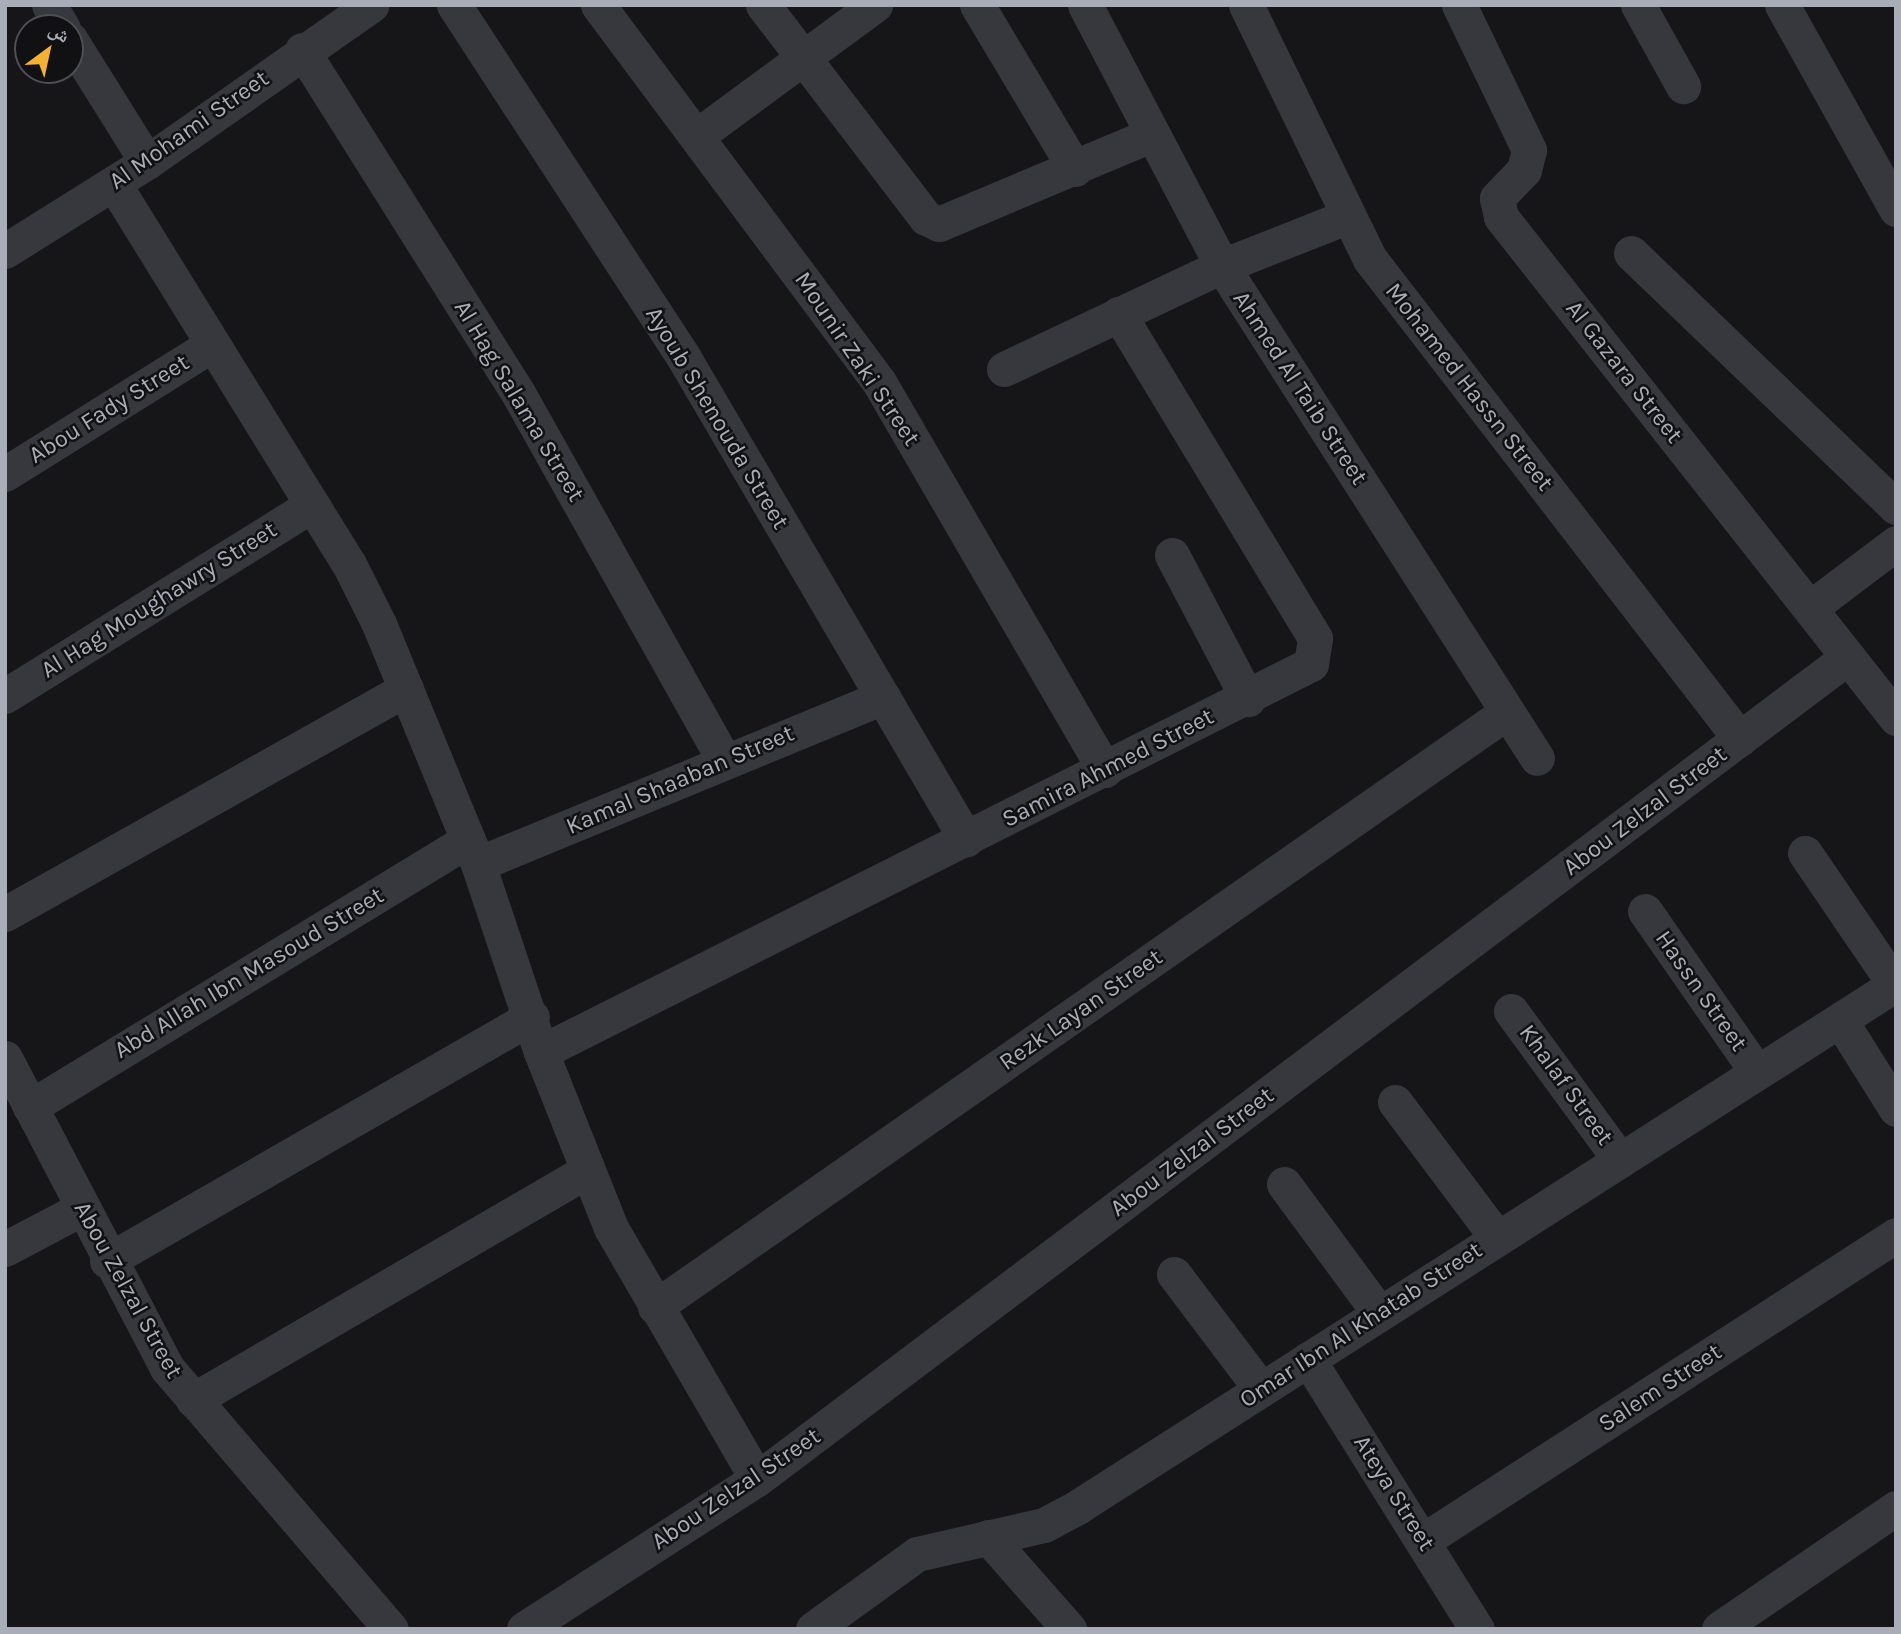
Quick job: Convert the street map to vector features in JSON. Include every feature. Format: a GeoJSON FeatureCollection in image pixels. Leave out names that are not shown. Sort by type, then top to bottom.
{"type":"FeatureCollection","features":[{"type":"Feature","properties":{"kind":"street","name":"Ayoub Shenouda Street"},"geometry":{"type":"LineString","coordinates":[[454,5],[684,358],[966,839]]}},
{"type":"Feature","properties":{"kind":"street","name":"Mounir Zaki Street"},"geometry":{"type":"LineString","coordinates":[[598,5],[698,135],[879,382],[1105,770]]}},
{"type":"Feature","properties":{"kind":"street"},"geometry":{"type":"LineString","coordinates":[[763,5],[932,222],[953,223],[1152,135]]}},
{"type":"Feature","properties":{"kind":"street"},"geometry":{"type":"LineString","coordinates":[[698,135],[876,5]]}},
{"type":"Feature","properties":{"kind":"street"},"geometry":{"type":"LineString","coordinates":[[976,5],[1075,169]]}},
{"type":"Feature","properties":{"kind":"street","name":"Ahmed Al Taib Street"},"geometry":{"type":"LineString","coordinates":[[1085,5],[1222,266],[1536,758]]}},
{"type":"Feature","properties":{"kind":"street","name":"Mohamed Hassn Street"},"geometry":{"type":"LineString","coordinates":[[1246,5],[1370,259],[1740,739]]}},
{"type":"Feature","properties":{"kind":"street","name":"Al Gazara Street"},"geometry":{"type":"LineString","coordinates":[[1459,5],[1529,150],[1524,170],[1497,198],[1498,211],[1896,718]]}},
{"type":"Feature","properties":{"kind":"street"},"geometry":{"type":"LineString","coordinates":[[1638,5],[1683,86]]}},
{"type":"Feature","properties":{"kind":"street"},"geometry":{"type":"LineString","coordinates":[[1782,5],[1896,209]]}},
{"type":"Feature","properties":{"kind":"street","name":"Al Mohami Street"},"geometry":{"type":"LineString","coordinates":[[5,251],[147,162],[302,50],[352,10]]}},
{"type":"Feature","properties":{"kind":"street","name":"Al Hag Salama Street"},"geometry":{"type":"LineString","coordinates":[[302,50],[518,393],[724,760]]}},
{"type":"Feature","properties":{"kind":"street"},"geometry":{"type":"LineString","coordinates":[[84,61],[147,162]]}},
{"type":"Feature","properties":{"kind":"street"},"geometry":{"type":"LineString","coordinates":[[114,184],[349,564],[406,689],[473,852],[532,1017],[541,1052],[587,1170],[655,1307],[757,1479]]}},
{"type":"Feature","properties":{"kind":"street"},"geometry":{"type":"LineString","coordinates":[[1004,369],[1222,266],[1349,216]]}},
{"type":"Feature","properties":{"kind":"street"},"geometry":{"type":"LineString","coordinates":[[1631,253],[1896,507]]}},
{"type":"Feature","properties":{"kind":"street","name":"Samira Ahmed Street"},"geometry":{"type":"LineString","coordinates":[[541,1052],[1305,670],[1315,656],[1315,638],[1119,314]]}},
{"type":"Feature","properties":{"kind":"street","name":"Abou Fady Street"},"geometry":{"type":"LineString","coordinates":[[5,474],[213,345]]}},
{"type":"Feature","properties":{"kind":"street","name":"Al Hag Moughawry Street"},"geometry":{"type":"LineString","coordinates":[[5,696],[312,505]]}},
{"type":"Feature","properties":{"kind":"street"},"geometry":{"type":"LineString","coordinates":[[1810,608],[1896,543]]}},
{"type":"Feature","properties":{"kind":"street"},"geometry":{"type":"LineString","coordinates":[[1172,555],[1248,699]]}},
{"type":"Feature","properties":{"kind":"street","name":"Abou Zelzal Street"},"geometry":{"type":"LineString","coordinates":[[524,1629],[757,1479],[1848,657]]}},
{"type":"Feature","properties":{"kind":"street"},"geometry":{"type":"LineString","coordinates":[[5,914],[406,689]]}},
{"type":"Feature","properties":{"kind":"street","name":"Kamal Shaaban Street"},"geometry":{"type":"LineString","coordinates":[[473,852],[724,760],[883,697]]}},
{"type":"Feature","properties":{"kind":"street","name":"Rezk Layan Street"},"geometry":{"type":"LineString","coordinates":[[655,1307],[1507,712]]}},
{"type":"Feature","properties":{"kind":"street","name":"Abd Allah Ibn Masoud Street"},"geometry":{"type":"LineString","coordinates":[[30,1107],[473,852]]}},
{"type":"Feature","properties":{"kind":"street"},"geometry":{"type":"LineString","coordinates":[[1805,853],[1895,985]]}},
{"type":"Feature","properties":{"kind":"street","name":"Hassn Street"},"geometry":{"type":"LineString","coordinates":[[1645,911],[1757,1072]]}},
{"type":"Feature","properties":{"kind":"street","name":"Omar Ibn Al Khatab Street"},"geometry":{"type":"LineString","coordinates":[[813,1629],[917,1554],[1044,1525],[1895,985]]}},
{"type":"Feature","properties":{"kind":"street","name":"Khalaf Street"},"geometry":{"type":"LineString","coordinates":[[1511,1011],[1620,1160]]}},
{"type":"Feature","properties":{"kind":"street"},"geometry":{"type":"LineString","coordinates":[[107,1261],[532,1017]]}},
{"type":"Feature","properties":{"kind":"street"},"geometry":{"type":"LineString","coordinates":[[1840,1020],[1896,1110]]}},
{"type":"Feature","properties":{"kind":"street","name":"Abou Zelzal Street"},"geometry":{"type":"LineString","coordinates":[[5,1058],[107,1261],[167,1368],[391,1629]]}},
{"type":"Feature","properties":{"kind":"street"},"geometry":{"type":"LineString","coordinates":[[1395,1102],[1497,1238]]}},
{"type":"Feature","properties":{"kind":"street"},"geometry":{"type":"LineString","coordinates":[[193,1400],[587,1170]]}},
{"type":"Feature","properties":{"kind":"street"},"geometry":{"type":"LineString","coordinates":[[1284,1184],[1379,1314]]}},
{"type":"Feature","properties":{"kind":"street"},"geometry":{"type":"LineString","coordinates":[[5,1248],[80,1209]]}},
{"type":"Feature","properties":{"kind":"street","name":"Salem Street"},"geometry":{"type":"LineString","coordinates":[[1424,1540],[1896,1235]]}},
{"type":"Feature","properties":{"kind":"street"},"geometry":{"type":"LineString","coordinates":[[1174,1273],[1261,1389]]}},
{"type":"Feature","properties":{"kind":"street","name":"Ateya Street"},"geometry":{"type":"LineString","coordinates":[[1308,1359],[1424,1540],[1477,1629]]}},
{"type":"Feature","properties":{"kind":"street"},"geometry":{"type":"LineString","coordinates":[[1719,1629],[1896,1508]]}},
{"type":"Feature","properties":{"kind":"street"},"geometry":{"type":"LineString","coordinates":[[988,1536],[1069,1629]]}}]}
